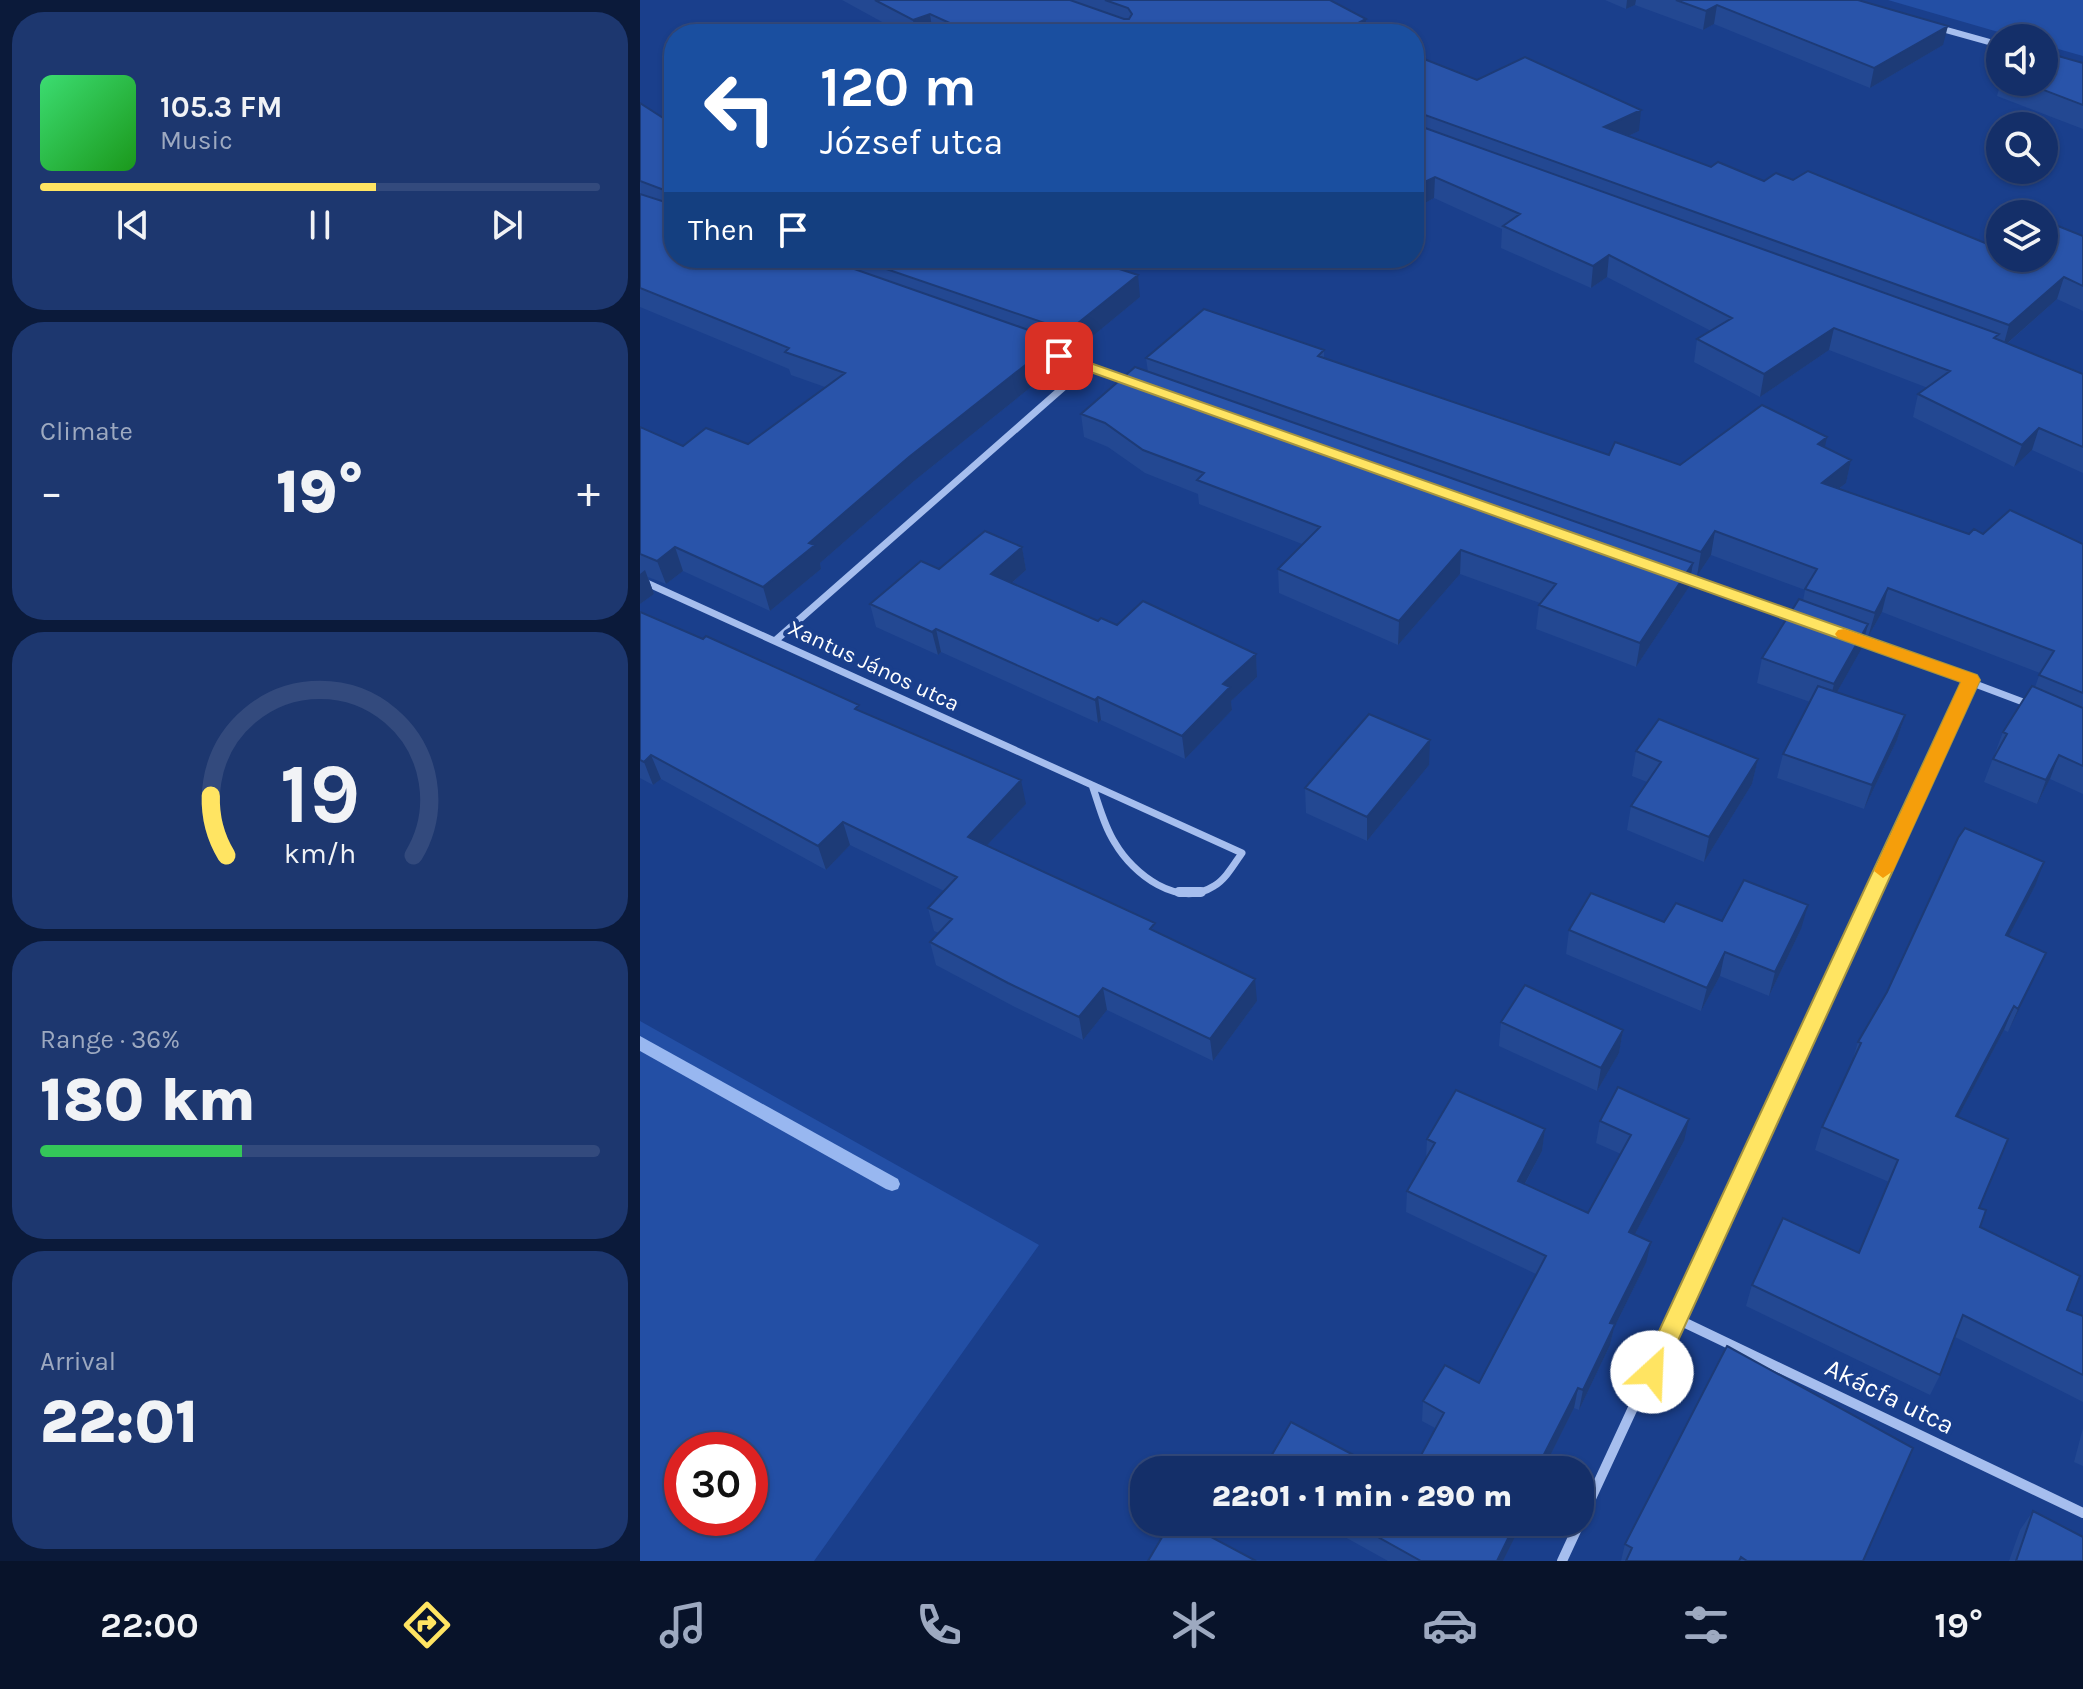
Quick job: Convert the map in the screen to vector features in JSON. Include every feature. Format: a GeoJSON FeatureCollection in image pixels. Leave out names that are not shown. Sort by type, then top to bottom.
{"type":"FeatureCollection","features":[{"type":"Feature","properties":{"kind":"street"},"geometry":{"type":"LineString","coordinates":[[1928,25],[1986,41]]}},
{"type":"Feature","properties":{"kind":"street"},"geometry":{"type":"LineString","coordinates":[[1043,351],[1147,387]]}},
{"type":"Feature","properties":{"kind":"street"},"geometry":{"type":"LineString","coordinates":[[776,640],[1087,366]]}},
{"type":"Feature","properties":{"kind":"street"},"geometry":{"type":"LineString","coordinates":[[1671,573],[1806,621]]}},
{"type":"Feature","properties":{"kind":"street","name":"Xantus János utca"},"geometry":{"type":"LineString","coordinates":[[640,580],[776,640],[1092,784],[1105,791],[1242,853],[1216,885],[1198,894],[1171,891],[1140,874],[1116,847],[1092,784]]}},
{"type":"Feature","properties":{"kind":"street"},"geometry":{"type":"LineString","coordinates":[[1851,637],[1971,680],[2041,710]]}},
{"type":"Feature","properties":{"kind":"street"},"geometry":{"type":"LineString","coordinates":[[1562,1561],[1677,1319],[1971,680]]}},
{"type":"Feature","properties":{"kind":"street","name":"Akácfa utca"},"geometry":{"type":"LineString","coordinates":[[1677,1319],[2083,1513]]}},
{"type":"Feature","properties":{"kind":"shaded area"},"geometry":{"type":"Polygon","coordinates":[[[1888,0],[2083,0],[2083,56],[2058,49],[2058,24],[1986,24],[1986,28],[1888,0]]]}},
{"type":"Feature","properties":{"kind":"shaded area"},"geometry":{"type":"Polygon","coordinates":[[[640,1021],[1039,1245],[814,1561],[640,1561],[640,1021]]]}},
{"type":"Feature","properties":{"kind":"building"},"geometry":{"type":"Polygon","coordinates":[[[875,0],[1070,0],[1129,19],[1132,14],[1128,8],[1105,0],[1330,0],[1366,19],[1356,24],[952,24],[930,14],[913,20],[875,0]]]}},
{"type":"Feature","properties":{"kind":"building"},"geometry":{"type":"Polygon","coordinates":[[[1676,0],[1858,0],[1948,26],[1874,68],[1717,5],[1706,11],[1676,0]]]}},
{"type":"Feature","properties":{"kind":"building"},"geometry":{"type":"Polygon","coordinates":[[[2058,56],[2083,63],[2083,105],[2058,95],[2058,56]]]}},
{"type":"Feature","properties":{"kind":"building"},"geometry":{"type":"Polygon","coordinates":[[[1525,57],[1641,110],[1604,127],[1711,167],[1718,162],[1764,181],[1776,173],[1793,180],[1808,171],[1986,243],[1986,272],[2058,272],[2058,226],[2083,236],[2083,286],[2064,277],[2009,325],[1424,115],[1424,59],[1477,80],[1525,57]]]}},
{"type":"Feature","properties":{"kind":"building"},"geometry":{"type":"Polygon","coordinates":[[[640,103],[664,119],[664,190],[640,181],[640,103]]]}},
{"type":"Feature","properties":{"kind":"building"},"geometry":{"type":"Polygon","coordinates":[[[1424,128],[1999,334],[1994,338],[2083,374],[2083,447],[2039,428],[2022,445],[1918,394],[1950,371],[1834,328],[1764,374],[1697,339],[1732,318],[1609,255],[1593,266],[1503,226],[1520,214],[1435,177],[1424,182],[1424,128]]]}},
{"type":"Feature","properties":{"kind":"building"},"geometry":{"type":"Polygon","coordinates":[[[640,194],[664,202],[664,268],[852,268],[1057,340],[909,457],[809,543],[815,545],[763,587],[675,547],[657,561],[640,554],[640,427],[683,446],[706,428],[748,444],[845,373],[785,352],[789,348],[640,288],[640,194]]]}},
{"type":"Feature","properties":{"kind":"building"},"geometry":{"type":"Polygon","coordinates":[[[883,268],[1116,268],[1138,275],[1068,331],[883,268]]]}},
{"type":"Feature","properties":{"kind":"building"},"geometry":{"type":"Polygon","coordinates":[[[1204,309],[1324,350],[1318,356],[1609,455],[1615,442],[1680,465],[1762,405],[1827,437],[1818,444],[1851,460],[1822,483],[1969,534],[1974,529],[1983,534],[2010,510],[2083,544],[2083,693],[2039,675],[2054,651],[1888,588],[1875,613],[1805,589],[1817,569],[1715,531],[1701,552],[1146,358],[1204,309]]]}},
{"type":"Feature","properties":{"kind":"building"},"geometry":{"type":"Polygon","coordinates":[[[1135,367],[1693,563],[1640,643],[1539,605],[1556,584],[1461,550],[1399,621],[1278,569],[1320,527],[1197,480],[1204,473],[1143,450],[1105,423],[1081,414],[1135,367]]]}},
{"type":"Feature","properties":{"kind":"building"},"geometry":{"type":"Polygon","coordinates":[[[985,531],[1022,547],[991,574],[1098,621],[1101,618],[1117,625],[1143,601],[1256,654],[1223,684],[1230,687],[1182,736],[1098,697],[1095,700],[936,629],[932,632],[870,604],[921,561],[939,569],[985,531]]]}},
{"type":"Feature","properties":{"kind":"building"},"geometry":{"type":"Polygon","coordinates":[[[1799,599],[1868,624],[1834,684],[1762,658],[1799,599]]]}},
{"type":"Feature","properties":{"kind":"building"},"geometry":{"type":"Polygon","coordinates":[[[640,612],[703,639],[706,636],[859,705],[855,709],[1021,780],[968,837],[1155,923],[1150,929],[1255,979],[1210,1039],[1103,988],[1079,1017],[930,942],[952,919],[928,908],[957,877],[843,822],[818,846],[651,755],[644,762],[640,760],[640,612]]]}},
{"type":"Feature","properties":{"kind":"building"},"geometry":{"type":"Polygon","coordinates":[[[1818,686],[1905,715],[1872,785],[1783,754],[1818,686]]]}},
{"type":"Feature","properties":{"kind":"building"},"geometry":{"type":"Polygon","coordinates":[[[2032,686],[2083,708],[2083,766],[2059,755],[2046,780],[1993,759],[2007,734],[2003,732],[2032,686]]]}},
{"type":"Feature","properties":{"kind":"building"},"geometry":{"type":"Polygon","coordinates":[[[1369,714],[1430,740],[1367,817],[1305,788],[1369,714]]]}},
{"type":"Feature","properties":{"kind":"building"},"geometry":{"type":"Polygon","coordinates":[[[1659,719],[1758,759],[1709,837],[1631,806],[1661,762],[1636,751],[1659,719]]]}},
{"type":"Feature","properties":{"kind":"building"},"geometry":{"type":"Polygon","coordinates":[[[1965,828],[2044,862],[2006,935],[2046,953],[2018,1009],[2014,1006],[1956,1116],[2008,1139],[1979,1208],[1986,1210],[1980,1227],[2080,1276],[2067,1310],[2083,1316],[2083,1375],[1963,1315],[1940,1375],[1752,1285],[1783,1218],[1859,1253],[1898,1160],[1822,1127],[1861,1043],[1858,1042],[1887,992],[1965,828]]]}},
{"type":"Feature","properties":{"kind":"building"},"geometry":{"type":"Polygon","coordinates":[[[1744,880],[1808,905],[1775,972],[1725,952],[1707,988],[1569,930],[1591,893],[1664,922],[1676,903],[1722,921],[1744,880]]]}},
{"type":"Feature","properties":{"kind":"building"},"geometry":{"type":"Polygon","coordinates":[[[1525,985],[1623,1030],[1601,1068],[1501,1022],[1525,985]]]}},
{"type":"Feature","properties":{"kind":"building"},"geometry":{"type":"Polygon","coordinates":[[[1618,1087],[1689,1119],[1629,1232],[1651,1242],[1610,1323],[1615,1324],[1583,1390],[1578,1388],[1543,1456],[1421,1456],[1444,1413],[1423,1401],[1445,1365],[1479,1383],[1546,1256],[1407,1191],[1435,1143],[1427,1139],[1456,1090],[1545,1129],[1518,1181],[1588,1213],[1631,1135],[1600,1121],[1618,1087]]]}},
{"type":"Feature","properties":{"kind":"building"},"geometry":{"type":"Polygon","coordinates":[[[1727,1346],[1913,1448],[1863,1561],[1747,1561],[1741,1557],[1739,1561],[1626,1561],[1632,1548],[1625,1544],[1727,1346]]]}},
{"type":"Feature","properties":{"kind":"building"},"geometry":{"type":"Polygon","coordinates":[[[1291,1422],[1355,1456],[1271,1456],[1291,1422]]]}},
{"type":"Feature","properties":{"kind":"building"},"geometry":{"type":"Polygon","coordinates":[[[2033,1511],[2083,1537],[2083,1561],[2016,1561],[2033,1511]]]}},
{"type":"Feature","properties":{"kind":"building"},"geometry":{"type":"Polygon","coordinates":[[[1163,1536],[1209,1536],[1256,1561],[1148,1561],[1163,1536]]]}},
{"type":"Feature","properties":{"kind":"building"},"geometry":{"type":"Polygon","coordinates":[[[1376,1536],[1509,1536],[1497,1561],[1421,1561],[1376,1536]]]}},
{"type":"Feature","properties":{"kind":"waterway"},"geometry":{"type":"LineString","coordinates":[[640,1043],[892,1184]]}},
{"type":"Feature","properties":{"kind":"slow traffic"},"geometry":{"type":"LineString","coordinates":[[1844,634],[1971,680],[1883,871]]}},
{"type":"Feature","properties":{"kind":"route"},"geometry":{"type":"LineString","coordinates":[[1059,356],[1971,680],[1652,1372]]}}]}
